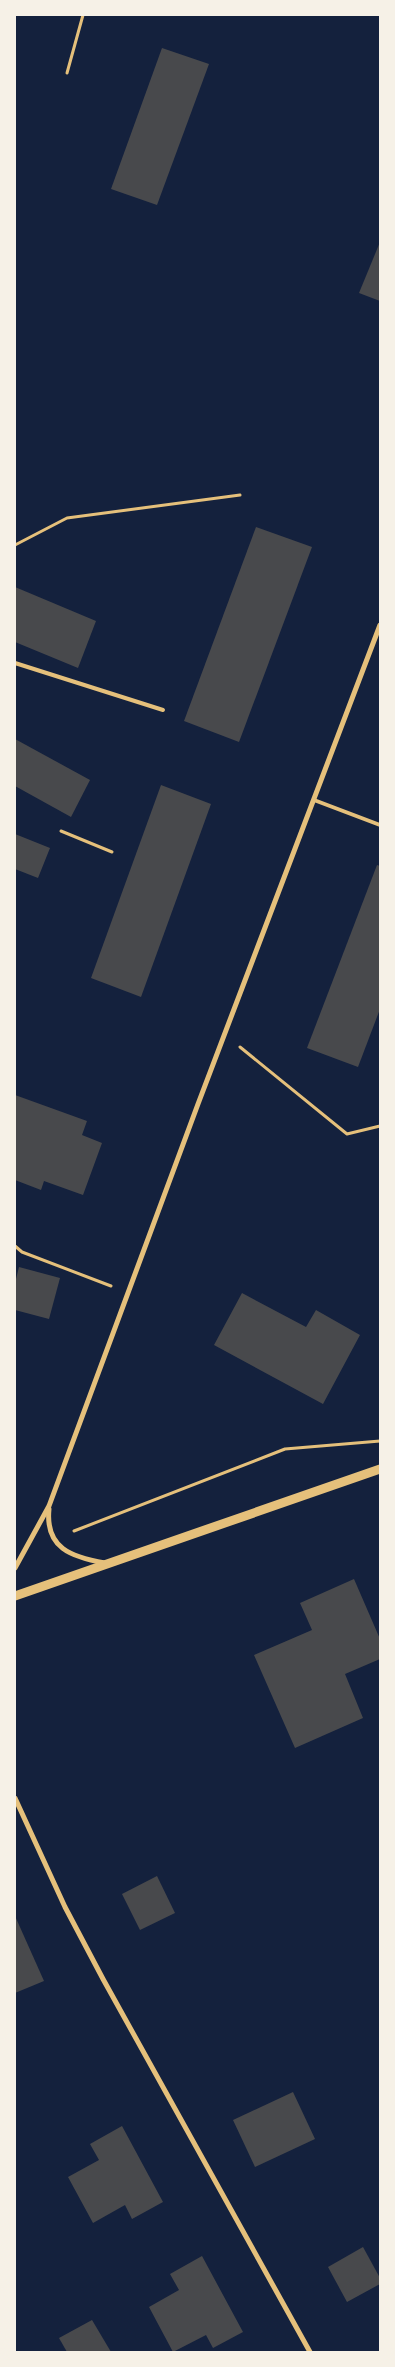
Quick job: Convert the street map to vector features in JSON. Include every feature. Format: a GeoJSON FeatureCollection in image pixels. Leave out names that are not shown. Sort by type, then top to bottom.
{"type":"FeatureCollection","features":[{"type":"Feature","properties":{"kind":"street"},"geometry":{"type":"LineString","coordinates":[[15,1568],[26,1552],[49,1506],[380,625]]}},
{"type":"Feature","properties":{"kind":"street"},"geometry":{"type":"LineString","coordinates":[[15,1596],[380,1469]]}},
{"type":"Feature","properties":{"kind":"street"},"geometry":{"type":"LineString","coordinates":[[49,1506],[49,1528],[54,1539],[67,1552],[79,1557],[109,1564]]}},
{"type":"Feature","properties":{"kind":"street"},"geometry":{"type":"LineString","coordinates":[[15,1798],[66,1907],[103,1979],[310,2352]]}},
{"type":"Feature","properties":{"kind":"lane"},"geometry":{"type":"LineString","coordinates":[[15,663],[162,710]]}},
{"type":"Feature","properties":{"kind":"lane"},"geometry":{"type":"LineString","coordinates":[[314,800],[380,825]]}},
{"type":"Feature","properties":{"kind":"path"},"geometry":{"type":"LineString","coordinates":[[66,73],[83,15]]}},
{"type":"Feature","properties":{"kind":"path"},"geometry":{"type":"LineString","coordinates":[[15,545],[67,518],[240,495]]}},
{"type":"Feature","properties":{"kind":"path"},"geometry":{"type":"LineString","coordinates":[[61,832],[112,852]]}},
{"type":"Feature","properties":{"kind":"path"},"geometry":{"type":"LineString","coordinates":[[225,1034],[347,1134],[380,1126]]}},
{"type":"Feature","properties":{"kind":"path"},"geometry":{"type":"LineString","coordinates":[[15,1246],[22,1252],[129,1292]]}},
{"type":"Feature","properties":{"kind":"path"},"geometry":{"type":"LineString","coordinates":[[54,1539],[285,1449],[380,1441]]}},
{"type":"Feature","properties":{"kind":"building"},"geometry":{"type":"Polygon","coordinates":[[[162,48],[209,64],[157,205],[111,189],[162,48]]]}},
{"type":"Feature","properties":{"kind":"building"},"geometry":{"type":"Polygon","coordinates":[[[380,242],[380,301],[359,293],[380,242]]]}},
{"type":"Feature","properties":{"kind":"building"},"geometry":{"type":"Polygon","coordinates":[[[256,527],[312,547],[239,742],[184,721],[256,527]]]}},
{"type":"Feature","properties":{"kind":"building"},"geometry":{"type":"Polygon","coordinates":[[[15,587],[96,621],[78,668],[15,642],[15,587]]]}},
{"type":"Feature","properties":{"kind":"building"},"geometry":{"type":"Polygon","coordinates":[[[15,739],[90,780],[71,817],[15,786],[15,739]]]}},
{"type":"Feature","properties":{"kind":"building"},"geometry":{"type":"Polygon","coordinates":[[[161,785],[211,804],[141,997],[91,978],[161,785]]]}},
{"type":"Feature","properties":{"kind":"building"},"geometry":{"type":"Polygon","coordinates":[[[15,834],[50,848],[38,878],[15,869],[15,834]]]}},
{"type":"Feature","properties":{"kind":"building"},"geometry":{"type":"Polygon","coordinates":[[[377,865],[380,866],[380,1009],[358,1067],[307,1048],[377,865]]]}},
{"type":"Feature","properties":{"kind":"building"},"geometry":{"type":"Polygon","coordinates":[[[15,1095],[87,1121],[82,1135],[102,1143],[83,1195],[44,1181],[41,1190],[15,1180],[15,1095]]]}},
{"type":"Feature","properties":{"kind":"building"},"geometry":{"type":"Polygon","coordinates":[[[19,1267],[60,1278],[49,1319],[15,1310],[15,1283],[19,1267]]]}},
{"type":"Feature","properties":{"kind":"building"},"geometry":{"type":"Polygon","coordinates":[[[242,1293],[306,1327],[316,1310],[360,1335],[323,1404],[214,1345],[242,1293]]]}},
{"type":"Feature","properties":{"kind":"building"},"geometry":{"type":"Polygon","coordinates":[[[354,1579],[380,1639],[380,1659],[345,1674],[363,1718],[295,1748],[254,1655],[312,1630],[300,1603],[354,1579]]]}},
{"type":"Feature","properties":{"kind":"building"},"geometry":{"type":"Polygon","coordinates":[[[157,1876],[175,1913],[140,1930],[122,1894],[157,1876]]]}},
{"type":"Feature","properties":{"kind":"building"},"geometry":{"type":"Polygon","coordinates":[[[15,1916],[44,1981],[15,1993],[15,1916]]]}},
{"type":"Feature","properties":{"kind":"building"},"geometry":{"type":"Polygon","coordinates":[[[293,2092],[315,2139],[255,2167],[233,2120],[293,2092]]]}},
{"type":"Feature","properties":{"kind":"building"},"geometry":{"type":"Polygon","coordinates":[[[122,2126],[163,2202],[132,2219],[125,2205],[93,2223],[68,2177],[99,2160],[90,2144],[122,2126]]]}},
{"type":"Feature","properties":{"kind":"building"},"geometry":{"type":"Polygon","coordinates":[[[363,2247],[380,2278],[380,2284],[347,2302],[328,2267],[363,2247]]]}},
{"type":"Feature","properties":{"kind":"building"},"geometry":{"type":"Polygon","coordinates":[[[202,2256],[243,2332],[213,2348],[206,2335],[173,2352],[149,2307],[179,2290],[170,2274],[202,2256]]]}},
{"type":"Feature","properties":{"kind":"building"},"geometry":{"type":"Polygon","coordinates":[[[92,2320],[111,2352],[67,2352],[59,2338],[92,2320]]]}}]}
